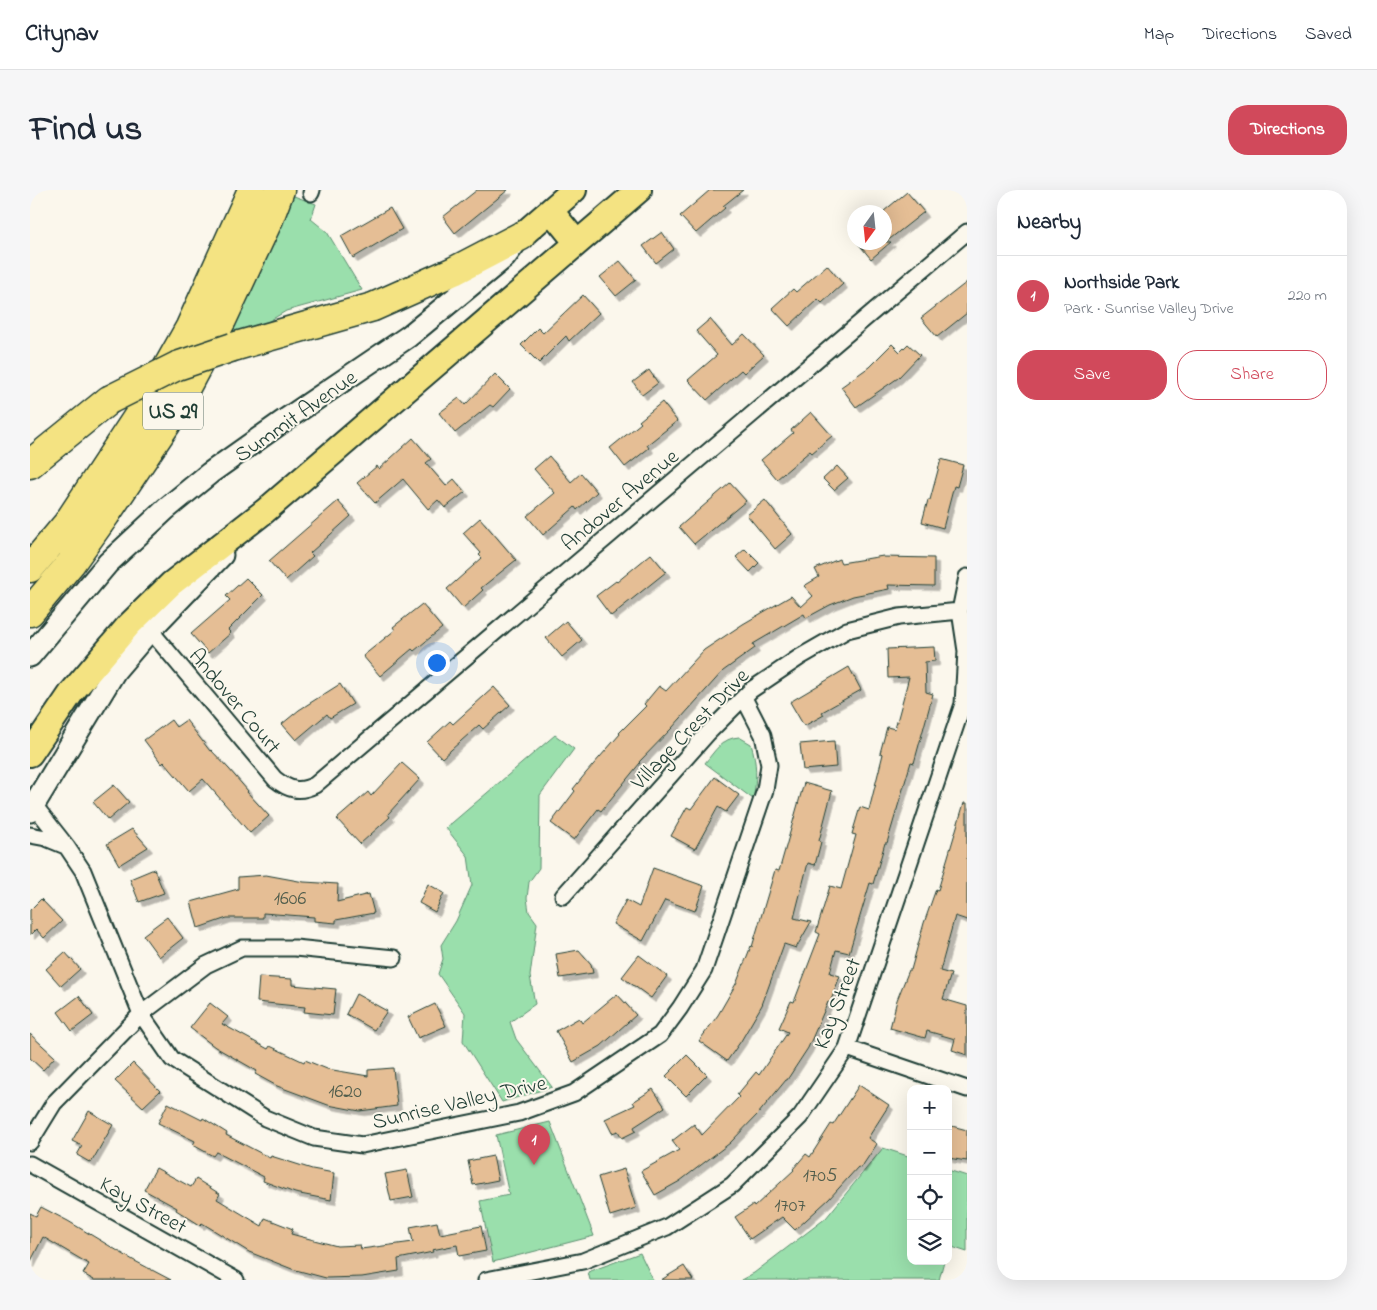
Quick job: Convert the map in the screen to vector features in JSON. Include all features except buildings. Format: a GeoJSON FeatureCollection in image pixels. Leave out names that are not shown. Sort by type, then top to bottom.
{"type":"FeatureCollection","features":[{"type":"Feature","properties":{"kind":"highway","name":"US 29"},"geometry":{"type":"LineString","coordinates":[[30,568],[67,524],[150,398],[190,327],[252,190]]}},
{"type":"Feature","properties":{"kind":"highway","name":"US 29"},"geometry":{"type":"LineString","coordinates":[[30,612],[71,563],[167,423],[222,320],[269,219],[280,190]]}},
{"type":"Feature","properties":{"kind":"highway"},"geometry":{"type":"LineString","coordinates":[[32,462],[109,400],[177,366],[233,347],[373,306],[454,271],[520,236]]}},
{"type":"Feature","properties":{"kind":"main road","name":"Summit Avenue"},"geometry":{"type":"LineString","coordinates":[[30,656],[108,563],[166,509],[210,473],[409,336],[505,257],[520,236],[574,190]]}},
{"type":"Feature","properties":{"kind":"main road","name":"Summit Avenue"},"geometry":{"type":"LineString","coordinates":[[30,754],[72,692],[129,625],[171,584],[265,511],[639,190]]}},
{"type":"Feature","properties":{"kind":"main road"},"geometry":{"type":"LineString","coordinates":[[551,211],[577,243]]}},
{"type":"Feature","properties":{"kind":"main road","name":"Summit Avenue"},"geometry":{"type":"LineString","coordinates":[[32,808],[116,671],[150,630],[265,511]]}},
{"type":"Feature","properties":{"kind":"street","name":"Andover Avenue"},"geometry":{"type":"LineString","coordinates":[[295,790],[306,789],[315,785],[967,232]]}},
{"type":"Feature","properties":{"kind":"street","name":"Kay Street"},"geometry":{"type":"LineString","coordinates":[[486,1280],[583,1261],[667,1227],[732,1185],[800,1117],[847,1048],[963,704],[966,651],[960,611],[967,577]]}},
{"type":"Feature","properties":{"kind":"street","name":"Village Crest Drive"},"geometry":{"type":"LineString","coordinates":[[563,896],[708,733],[751,690],[800,657],[848,630],[898,617],[960,611]]}},
{"type":"Feature","properties":{"kind":"street","name":"Andover Court"},"geometry":{"type":"LineString","coordinates":[[150,630],[275,779],[285,787],[295,790]]}},
{"type":"Feature","properties":{"kind":"street","name":"Sunrise Valley Drive"},"geometry":{"type":"LineString","coordinates":[[32,808],[67,847],[83,871],[141,1014],[172,1059],[265,1118],[314,1138],[362,1145],[519,1113],[574,1093],[660,1034],[680,1008],[704,970],[765,790],[769,765],[763,736],[744,698]]}},
{"type":"Feature","properties":{"kind":"street"},"geometry":{"type":"LineString","coordinates":[[30,835],[46,838],[67,847]]}},
{"type":"Feature","properties":{"kind":"street"},"geometry":{"type":"LineString","coordinates":[[30,1142],[54,1103],[141,1014],[206,965],[242,948],[295,948],[394,958]]}},
{"type":"Feature","properties":{"kind":"street"},"geometry":{"type":"LineString","coordinates":[[847,1048],[967,1089]]}},
{"type":"Feature","properties":{"kind":"street","name":"Kay Street"},"geometry":{"type":"LineString","coordinates":[[30,1164],[236,1280]]}},
{"type":"Feature","properties":{"kind":"green space"},"geometry":{"type":"Polygon","coordinates":[[[291,195],[316,204],[311,219],[327,232],[362,290],[286,311],[259,327],[227,336],[291,195]]]}},
{"type":"Feature","properties":{"kind":"green space"},"geometry":{"type":"Polygon","coordinates":[[[555,735],[574,749],[540,795],[539,868],[529,882],[527,898],[529,912],[537,923],[530,976],[535,1004],[510,1022],[516,1039],[552,1087],[502,1102],[463,1041],[465,1013],[438,974],[443,959],[441,945],[456,921],[472,885],[468,856],[446,828],[555,735]]]}},
{"type":"Feature","properties":{"kind":"green space"},"geometry":{"type":"Polygon","coordinates":[[[739,737],[751,744],[753,751],[756,771],[753,799],[705,763],[723,743],[739,737]]]}},
{"type":"Feature","properties":{"kind":"green space"},"geometry":{"type":"Polygon","coordinates":[[[550,1122],[594,1236],[493,1262],[480,1201],[509,1195],[496,1135],[550,1122]]]}},
{"type":"Feature","properties":{"kind":"green space"},"geometry":{"type":"Polygon","coordinates":[[[883,1148],[907,1156],[907,1265],[943,1265],[939,1280],[741,1280],[754,1273],[826,1218],[883,1148]]]}},
{"type":"Feature","properties":{"kind":"green space"},"geometry":{"type":"Polygon","coordinates":[[[952,1171],[967,1176],[967,1252],[952,1247],[952,1171]]]}},
{"type":"Feature","properties":{"kind":"green space"},"geometry":{"type":"Polygon","coordinates":[[[640,1253],[653,1280],[590,1280],[588,1272],[640,1253]]]}},
{"type":"Feature","properties":{"kind":"place","name":"Northside Park"},"geometry":{"type":"Point","coordinates":[534,1165]}}]}
